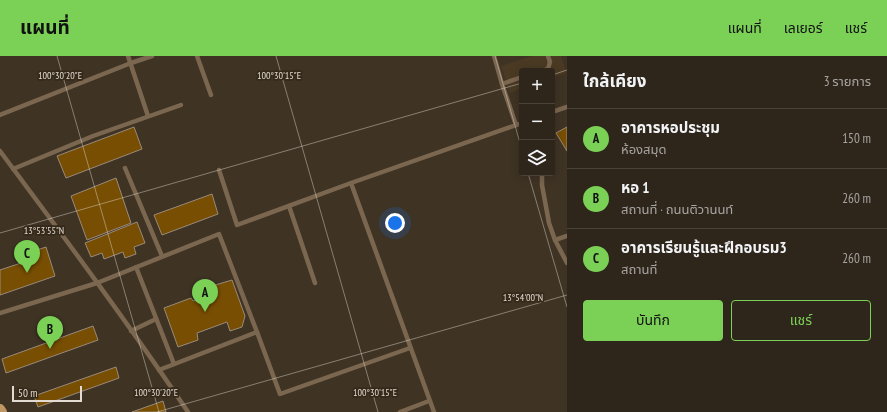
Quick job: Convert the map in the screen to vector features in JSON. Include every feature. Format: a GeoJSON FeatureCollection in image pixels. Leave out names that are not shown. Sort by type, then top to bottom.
{"type":"FeatureCollection","features":[{"type":"Feature","properties":{"kind":"lane"},"geometry":{"type":"LineString","coordinates":[[128,56],[148,116]]}},
{"type":"Feature","properties":{"kind":"lane"},"geometry":{"type":"LineString","coordinates":[[0,115],[152,56]]}},
{"type":"Feature","properties":{"kind":"lane"},"geometry":{"type":"LineString","coordinates":[[197,56],[211,96]]}},
{"type":"Feature","properties":{"kind":"lane"},"geometry":{"type":"LineString","coordinates":[[496,56],[502,84],[516,125]]}},
{"type":"Feature","properties":{"kind":"lane"},"geometry":{"type":"LineString","coordinates":[[548,56],[550,62],[548,68]]}},
{"type":"Feature","properties":{"kind":"lane"},"geometry":{"type":"LineString","coordinates":[[502,84],[519,79]]}},
{"type":"Feature","properties":{"kind":"lane"},"geometry":{"type":"LineString","coordinates":[[13,169],[93,136],[181,106]]}},
{"type":"Feature","properties":{"kind":"lane"},"geometry":{"type":"LineString","coordinates":[[555,111],[567,107]]}},
{"type":"Feature","properties":{"kind":"lane"},"geometry":{"type":"LineString","coordinates":[[219,170],[237,225],[350,183],[519,124]]}},
{"type":"Feature","properties":{"kind":"lane"},"geometry":{"type":"LineString","coordinates":[[0,151],[132,331],[188,412]]}},
{"type":"Feature","properties":{"kind":"lane"},"geometry":{"type":"LineString","coordinates":[[126,168],[162,256]]}},
{"type":"Feature","properties":{"kind":"lane"},"geometry":{"type":"LineString","coordinates":[[542,176],[542,185],[549,223],[555,240],[565,256],[567,263]]}},
{"type":"Feature","properties":{"kind":"lane"},"geometry":{"type":"LineString","coordinates":[[350,183],[434,412]]}},
{"type":"Feature","properties":{"kind":"lane"},"geometry":{"type":"LineString","coordinates":[[289,206],[315,283]]}},
{"type":"Feature","properties":{"kind":"lane"},"geometry":{"type":"LineString","coordinates":[[0,313],[97,283],[219,234],[280,394],[410,348]]}},
{"type":"Feature","properties":{"kind":"lane"},"geometry":{"type":"LineString","coordinates":[[555,240],[567,236]]}},
{"type":"Feature","properties":{"kind":"lane"},"geometry":{"type":"LineString","coordinates":[[136,267],[174,364]]}},
{"type":"Feature","properties":{"kind":"lane"},"geometry":{"type":"LineString","coordinates":[[132,331],[156,319]]}},
{"type":"Feature","properties":{"kind":"lane"},"geometry":{"type":"LineString","coordinates":[[159,370],[257,332]]}},
{"type":"Feature","properties":{"kind":"lane"},"geometry":{"type":"LineString","coordinates":[[400,412],[429,401]]}},
{"type":"Feature","properties":{"kind":"shaded area"},"geometry":{"type":"Polygon","coordinates":[[[532,56],[561,56],[566,73],[555,77],[555,68],[519,68],[519,89],[510,93],[501,66],[532,56]]]}},
{"type":"Feature","properties":{"kind":"building"},"geometry":{"type":"Polygon","coordinates":[[[134,127],[142,149],[66,178],[57,156],[134,127]]]}},
{"type":"Feature","properties":{"kind":"building"},"geometry":{"type":"Polygon","coordinates":[[[567,127],[567,151],[556,133],[567,127]]]}},
{"type":"Feature","properties":{"kind":"building"},"geometry":{"type":"Polygon","coordinates":[[[116,178],[131,223],[87,240],[71,196],[116,178]]]}},
{"type":"Feature","properties":{"kind":"building"},"geometry":{"type":"Polygon","coordinates":[[[212,194],[218,214],[162,235],[154,215],[212,194]]]}},
{"type":"Feature","properties":{"kind":"building"},"geometry":{"type":"Polygon","coordinates":[[[137,222],[145,243],[134,247],[136,254],[125,258],[123,252],[104,259],[102,253],[91,257],[85,243],[137,222]]]}},
{"type":"Feature","properties":{"kind":"building"},"geometry":{"type":"Polygon","coordinates":[[[46,247],[55,276],[0,295],[0,270],[24,262],[22,255],[46,247]]]}},
{"type":"Feature","properties":{"kind":"building"},"geometry":{"type":"Polygon","coordinates":[[[232,280],[245,316],[242,327],[230,331],[227,322],[197,333],[198,340],[178,347],[164,308],[191,298],[193,301],[211,295],[212,286],[232,280]]]}},
{"type":"Feature","properties":{"kind":"building"},"geometry":{"type":"Polygon","coordinates":[[[93,326],[98,340],[6,373],[2,359],[93,326]]]}},
{"type":"Feature","properties":{"kind":"building"},"geometry":{"type":"Polygon","coordinates":[[[116,367],[119,378],[38,407],[34,396],[116,367]]]}},
{"type":"Feature","properties":{"kind":"building"},"geometry":{"type":"Polygon","coordinates":[[[163,401],[166,412],[132,412],[163,401]]]}},
{"type":"Feature","properties":{"kind":"place","name":"อาคารเรียนรู้และฝึกอบรม3"},"geometry":{"type":"Point","coordinates":[27,273]}},
{"type":"Feature","properties":{"kind":"place","name":"อาคารหอประชุม"},"geometry":{"type":"Point","coordinates":[205,312]}},
{"type":"Feature","properties":{"kind":"place","name":"หอ 1"},"geometry":{"type":"Point","coordinates":[50,349]}}]}
